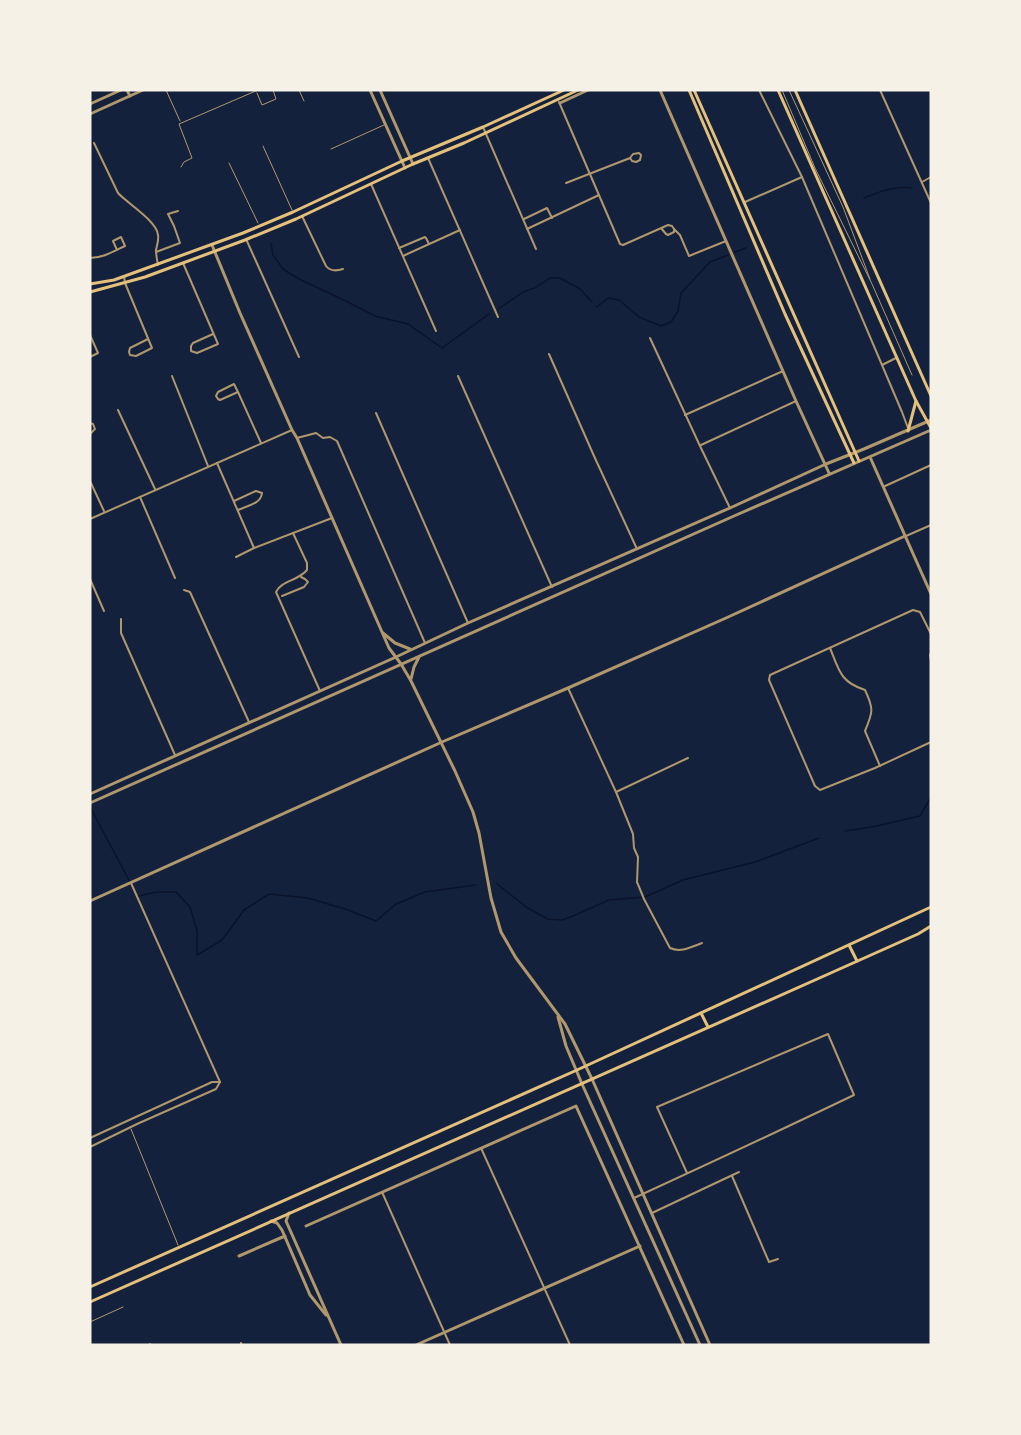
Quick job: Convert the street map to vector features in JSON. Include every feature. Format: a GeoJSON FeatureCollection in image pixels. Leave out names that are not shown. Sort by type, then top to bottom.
{"type":"FeatureCollection","features":[{"type":"Feature","properties":{"kind":"main road"},"geometry":{"type":"LineString","coordinates":[[90,284],[114,280],[158,265],[260,226],[410,157],[483,127],[555,92],[564,90]]}},
{"type":"Feature","properties":{"kind":"main road"},"geometry":{"type":"LineString","coordinates":[[90,292],[125,283],[183,263],[296,219],[413,164],[559,101],[578,90]]}},
{"type":"Feature","properties":{"kind":"main road"},"geometry":{"type":"LineString","coordinates":[[689,90],[785,314],[854,464]]}},
{"type":"Feature","properties":{"kind":"main road"},"geometry":{"type":"LineString","coordinates":[[694,90],[859,461]]}},
{"type":"Feature","properties":{"kind":"main road"},"geometry":{"type":"LineString","coordinates":[[780,90],[916,401],[930,421],[931,429]]}},
{"type":"Feature","properties":{"kind":"main road"},"geometry":{"type":"LineString","coordinates":[[795,90],[931,396]]}},
{"type":"Feature","properties":{"kind":"main road"},"geometry":{"type":"LineString","coordinates":[[293,212],[296,219]]}},
{"type":"Feature","properties":{"kind":"main road"},"geometry":{"type":"LineString","coordinates":[[908,431],[916,401]]}},
{"type":"Feature","properties":{"kind":"main road"},"geometry":{"type":"LineString","coordinates":[[90,1287],[577,1070],[931,907]]}},
{"type":"Feature","properties":{"kind":"main road"},"geometry":{"type":"LineString","coordinates":[[90,1302],[918,934],[931,926]]}},
{"type":"Feature","properties":{"kind":"main road"},"geometry":{"type":"LineString","coordinates":[[849,945],[857,961]]}},
{"type":"Feature","properties":{"kind":"main road"},"geometry":{"type":"LineString","coordinates":[[701,1013],[708,1027]]}},
{"type":"Feature","properties":{"kind":"street"},"geometry":{"type":"LineString","coordinates":[[90,102],[121,90]]}},
{"type":"Feature","properties":{"kind":"street"},"geometry":{"type":"LineString","coordinates":[[127,90],[130,96]]}},
{"type":"Feature","properties":{"kind":"street"},"geometry":{"type":"LineString","coordinates":[[90,114],[136,91],[143,90]]}},
{"type":"Feature","properties":{"kind":"street"},"geometry":{"type":"LineString","coordinates":[[370,90],[405,168]]}},
{"type":"Feature","properties":{"kind":"street"},"geometry":{"type":"LineString","coordinates":[[380,90],[413,164]]}},
{"type":"Feature","properties":{"kind":"street"},"geometry":{"type":"LineString","coordinates":[[588,90],[559,101],[621,245],[668,225],[678,232],[689,256],[726,241]]}},
{"type":"Feature","properties":{"kind":"street"},"geometry":{"type":"LineString","coordinates":[[660,90],[829,473]]}},
{"type":"Feature","properties":{"kind":"street"},"geometry":{"type":"LineString","coordinates":[[759,90],[802,177],[908,431]]}},
{"type":"Feature","properties":{"kind":"street"},"geometry":{"type":"LineString","coordinates":[[886,90],[880,91],[931,202]]}},
{"type":"Feature","properties":{"kind":"street"},"geometry":{"type":"LineString","coordinates":[[386,125],[394,121]]}},
{"type":"Feature","properties":{"kind":"street"},"geometry":{"type":"LineString","coordinates":[[483,127],[536,249]]}},
{"type":"Feature","properties":{"kind":"street"},"geometry":{"type":"LineString","coordinates":[[94,143],[118,193],[135,206],[158,231],[156,252],[158,265]]}},
{"type":"Feature","properties":{"kind":"street"},"geometry":{"type":"LineString","coordinates":[[428,158],[498,317]]}},
{"type":"Feature","properties":{"kind":"street"},"geometry":{"type":"LineString","coordinates":[[566,183],[630,158]]}},
{"type":"Feature","properties":{"kind":"street"},"geometry":{"type":"LineString","coordinates":[[745,202],[802,177]]}},
{"type":"Feature","properties":{"kind":"street"},"geometry":{"type":"LineString","coordinates":[[922,182],[931,177]]}},
{"type":"Feature","properties":{"kind":"street"},"geometry":{"type":"LineString","coordinates":[[371,184],[436,331]]}},
{"type":"Feature","properties":{"kind":"street"},"geometry":{"type":"LineString","coordinates":[[527,229],[599,195]]}},
{"type":"Feature","properties":{"kind":"street"},"geometry":{"type":"LineString","coordinates":[[523,219],[547,208],[552,218]]}},
{"type":"Feature","properties":{"kind":"street"},"geometry":{"type":"LineString","coordinates":[[156,252],[180,243],[168,214],[178,211]]}},
{"type":"Feature","properties":{"kind":"street"},"geometry":{"type":"LineString","coordinates":[[302,216],[326,266],[330,269],[343,269]]}},
{"type":"Feature","properties":{"kind":"street"},"geometry":{"type":"LineString","coordinates":[[661,228],[668,235],[674,232],[674,229]]}},
{"type":"Feature","properties":{"kind":"street"},"geometry":{"type":"LineString","coordinates":[[403,256],[460,230]]}},
{"type":"Feature","properties":{"kind":"street"},"geometry":{"type":"LineString","coordinates":[[90,258],[98,258],[117,250],[125,246],[122,237],[113,241],[117,250]]}},
{"type":"Feature","properties":{"kind":"street"},"geometry":{"type":"LineString","coordinates":[[399,248],[424,237],[429,244]]}},
{"type":"Feature","properties":{"kind":"street"},"geometry":{"type":"LineString","coordinates":[[246,239],[299,357]]}},
{"type":"Feature","properties":{"kind":"street"},"geometry":{"type":"LineString","coordinates":[[212,245],[389,648],[402,664],[411,681],[464,790],[481,842],[491,898],[501,932],[516,958],[565,1024],[592,1079],[710,1345]]}},
{"type":"Feature","properties":{"kind":"street"},"geometry":{"type":"LineString","coordinates":[[183,263],[218,344],[197,353],[191,351],[193,343],[213,334]]}},
{"type":"Feature","properties":{"kind":"street"},"geometry":{"type":"LineString","coordinates":[[124,276],[152,348],[136,356],[130,355],[130,348],[148,339]]}},
{"type":"Feature","properties":{"kind":"street"},"geometry":{"type":"LineString","coordinates":[[90,335],[92,345],[98,353],[90,357]]}},
{"type":"Feature","properties":{"kind":"street"},"geometry":{"type":"LineString","coordinates":[[650,338],[730,508]]}},
{"type":"Feature","properties":{"kind":"street"},"geometry":{"type":"LineString","coordinates":[[549,354],[637,549]]}},
{"type":"Feature","properties":{"kind":"street"},"geometry":{"type":"LineString","coordinates":[[882,365],[897,358]]}},
{"type":"Feature","properties":{"kind":"street"},"geometry":{"type":"LineString","coordinates":[[686,415],[783,371]]}},
{"type":"Feature","properties":{"kind":"street"},"geometry":{"type":"LineString","coordinates":[[171,376],[208,466]]}},
{"type":"Feature","properties":{"kind":"street"},"geometry":{"type":"LineString","coordinates":[[458,376],[552,587]]}},
{"type":"Feature","properties":{"kind":"street"},"geometry":{"type":"LineString","coordinates":[[238,392],[220,400],[216,396],[218,392],[234,384],[238,392],[261,443]]}},
{"type":"Feature","properties":{"kind":"street"},"geometry":{"type":"LineString","coordinates":[[700,446],[796,401]]}},
{"type":"Feature","properties":{"kind":"street"},"geometry":{"type":"LineString","coordinates":[[117,410],[155,490]]}},
{"type":"Feature","properties":{"kind":"street"},"geometry":{"type":"LineString","coordinates":[[376,413],[468,623]]}},
{"type":"Feature","properties":{"kind":"street"},"geometry":{"type":"LineString","coordinates":[[90,794],[826,464],[930,421]]}},
{"type":"Feature","properties":{"kind":"street"},"geometry":{"type":"LineString","coordinates":[[90,423],[95,429],[90,434]]}},
{"type":"Feature","properties":{"kind":"street"},"geometry":{"type":"LineString","coordinates":[[90,803],[931,429]]}},
{"type":"Feature","properties":{"kind":"street"},"geometry":{"type":"LineString","coordinates":[[90,519],[292,430]]}},
{"type":"Feature","properties":{"kind":"street"},"geometry":{"type":"LineString","coordinates":[[297,438],[316,433],[322,438],[330,437],[337,441],[425,643]]}},
{"type":"Feature","properties":{"kind":"street"},"geometry":{"type":"LineString","coordinates":[[870,457],[931,594]]}},
{"type":"Feature","properties":{"kind":"street"},"geometry":{"type":"LineString","coordinates":[[217,463],[254,548]]}},
{"type":"Feature","properties":{"kind":"street"},"geometry":{"type":"LineString","coordinates":[[883,487],[931,465]]}},
{"type":"Feature","properties":{"kind":"street"},"geometry":{"type":"LineString","coordinates":[[90,481],[104,512]]}},
{"type":"Feature","properties":{"kind":"street"},"geometry":{"type":"LineString","coordinates":[[234,501],[256,491],[262,493],[259,501],[238,510]]}},
{"type":"Feature","properties":{"kind":"street"},"geometry":{"type":"LineString","coordinates":[[140,497],[175,578]]}},
{"type":"Feature","properties":{"kind":"street"},"geometry":{"type":"LineString","coordinates":[[236,557],[332,518]]}},
{"type":"Feature","properties":{"kind":"street"},"geometry":{"type":"LineString","coordinates":[[90,901],[931,525]]}},
{"type":"Feature","properties":{"kind":"street"},"geometry":{"type":"LineString","coordinates":[[293,533],[307,563],[307,570],[301,577],[280,586],[276,592],[320,691]]}},
{"type":"Feature","properties":{"kind":"street"},"geometry":{"type":"LineString","coordinates":[[620,557],[623,565]]}},
{"type":"Feature","properties":{"kind":"street"},"geometry":{"type":"LineString","coordinates":[[282,596],[304,587],[308,582],[301,577]]}},
{"type":"Feature","properties":{"kind":"street"},"geometry":{"type":"LineString","coordinates":[[90,579],[104,610]]}},
{"type":"Feature","properties":{"kind":"street"},"geometry":{"type":"LineString","coordinates":[[184,590],[190,592],[249,722]]}},
{"type":"Feature","properties":{"kind":"street"},"geometry":{"type":"LineString","coordinates":[[931,634],[920,612],[913,610],[770,675],[769,680],[815,786],[820,790],[931,742]]}},
{"type":"Feature","properties":{"kind":"street"},"geometry":{"type":"LineString","coordinates":[[121,619],[121,633],[176,756]]}},
{"type":"Feature","properties":{"kind":"street"},"geometry":{"type":"LineString","coordinates":[[382,632],[395,643],[411,650]]}},
{"type":"Feature","properties":{"kind":"street"},"geometry":{"type":"LineString","coordinates":[[830,648],[847,682],[865,690],[870,701],[872,711],[865,732],[880,766]]}},
{"type":"Feature","properties":{"kind":"street"},"geometry":{"type":"LineString","coordinates":[[931,653],[931,661]]}},
{"type":"Feature","properties":{"kind":"street"},"geometry":{"type":"LineString","coordinates":[[411,681],[420,655]]}},
{"type":"Feature","properties":{"kind":"street"},"geometry":{"type":"LineString","coordinates":[[568,688],[633,834],[634,848],[638,857],[636,878],[644,899],[670,948],[684,950],[702,943]]}},
{"type":"Feature","properties":{"kind":"street"},"geometry":{"type":"LineString","coordinates":[[616,792],[688,758]]}},
{"type":"Feature","properties":{"kind":"street"},"geometry":{"type":"LineString","coordinates":[[158,763],[162,771]]}},
{"type":"Feature","properties":{"kind":"street"},"geometry":{"type":"LineString","coordinates":[[130,883],[220,1082]]}},
{"type":"Feature","properties":{"kind":"street"},"geometry":{"type":"LineString","coordinates":[[558,1016],[582,1084],[700,1345]]}},
{"type":"Feature","properties":{"kind":"street"},"geometry":{"type":"LineString","coordinates":[[634,1198],[854,1095],[828,1034],[657,1107],[687,1173]]}},
{"type":"Feature","properties":{"kind":"street"},"geometry":{"type":"LineString","coordinates":[[90,1138],[212,1082],[220,1082]]}},
{"type":"Feature","properties":{"kind":"street"},"geometry":{"type":"LineString","coordinates":[[90,1147],[216,1089],[220,1082]]}},
{"type":"Feature","properties":{"kind":"street"},"geometry":{"type":"LineString","coordinates":[[306,1226],[576,1106],[684,1345]]}},
{"type":"Feature","properties":{"kind":"street"},"geometry":{"type":"LineString","coordinates":[[134,1118],[137,1124]]}},
{"type":"Feature","properties":{"kind":"street"},"geometry":{"type":"LineString","coordinates":[[126,1122],[130,1128]]}},
{"type":"Feature","properties":{"kind":"street"},"geometry":{"type":"LineString","coordinates":[[481,1148],[570,1345]]}},
{"type":"Feature","properties":{"kind":"street"},"geometry":{"type":"LineString","coordinates":[[652,1213],[739,1172]]}},
{"type":"Feature","properties":{"kind":"street"},"geometry":{"type":"LineString","coordinates":[[732,1176],[769,1262],[778,1259]]}},
{"type":"Feature","properties":{"kind":"street"},"geometry":{"type":"LineString","coordinates":[[382,1192],[450,1345]]}},
{"type":"Feature","properties":{"kind":"street"},"geometry":{"type":"LineString","coordinates":[[290,1212],[286,1221],[341,1345]]}},
{"type":"Feature","properties":{"kind":"street"},"geometry":{"type":"LineString","coordinates":[[270,1221],[277,1223],[280,1227],[310,1295],[328,1318]]}},
{"type":"Feature","properties":{"kind":"street"},"geometry":{"type":"LineString","coordinates":[[239,1256],[285,1236]]}},
{"type":"Feature","properties":{"kind":"street"},"geometry":{"type":"LineString","coordinates":[[416,1345],[640,1246]]}},
{"type":"Feature","properties":{"kind":"street"},"geometry":{"type":"LineString","coordinates":[[696,1336],[704,1332]]}},
{"type":"Feature","properties":{"kind":"lane"},"geometry":{"type":"LineString","coordinates":[[166,90],[192,158],[184,162],[181,167]]}},
{"type":"Feature","properties":{"kind":"lane"},"geometry":{"type":"LineString","coordinates":[[180,124],[257,90],[262,105],[276,99],[273,90]]}},
{"type":"Feature","properties":{"kind":"lane"},"geometry":{"type":"LineString","coordinates":[[299,90],[304,101]]}},
{"type":"Feature","properties":{"kind":"lane"},"geometry":{"type":"LineString","coordinates":[[780,90],[872,284],[912,375]]}},
{"type":"Feature","properties":{"kind":"lane"},"geometry":{"type":"LineString","coordinates":[[789,90],[843,207],[872,284]]}},
{"type":"Feature","properties":{"kind":"lane"},"geometry":{"type":"LineString","coordinates":[[331,149],[386,125]]}},
{"type":"Feature","properties":{"kind":"lane"},"geometry":{"type":"LineString","coordinates":[[263,146],[293,212]]}},
{"type":"Feature","properties":{"kind":"lane"},"geometry":{"type":"LineString","coordinates":[[229,163],[260,226]]}},
{"type":"Feature","properties":{"kind":"lane"},"geometry":{"type":"LineString","coordinates":[[130,1128],[179,1248]]}},
{"type":"Feature","properties":{"kind":"lane"},"geometry":{"type":"LineString","coordinates":[[90,1322],[123,1307]]}},
{"type":"Feature","properties":{"kind":"waterway"},"geometry":{"type":"LineString","coordinates":[[864,198],[893,188],[912,188]]}},
{"type":"Feature","properties":{"kind":"waterway"},"geometry":{"type":"LineString","coordinates":[[271,243],[273,255],[283,269],[299,279],[375,316],[408,324],[442,348],[489,314]]}},
{"type":"Feature","properties":{"kind":"waterway"},"geometry":{"type":"LineString","coordinates":[[735,252],[746,248]]}},
{"type":"Feature","properties":{"kind":"waterway"},"geometry":{"type":"LineString","coordinates":[[596,307],[608,298],[619,300],[639,317],[661,326],[671,322],[678,311],[681,293],[710,262],[728,255]]}},
{"type":"Feature","properties":{"kind":"waterway"},"geometry":{"type":"LineString","coordinates":[[498,309],[550,278],[560,278],[580,289],[592,302]]}},
{"type":"Feature","properties":{"kind":"waterway"},"geometry":{"type":"LineString","coordinates":[[845,831],[920,816],[931,797]]}},
{"type":"Feature","properties":{"kind":"waterway"},"geometry":{"type":"LineString","coordinates":[[90,807],[130,882]]}},
{"type":"Feature","properties":{"kind":"waterway"},"geometry":{"type":"LineString","coordinates":[[496,883],[526,907],[548,919],[562,920],[609,900],[645,897],[683,880],[755,862],[819,838]]}},
{"type":"Feature","properties":{"kind":"waterway"},"geometry":{"type":"LineString","coordinates":[[139,896],[156,892],[176,892],[190,907],[197,931],[197,955],[222,940],[244,910],[269,894],[308,898],[376,921],[396,904],[425,892],[476,885]]}}]}
